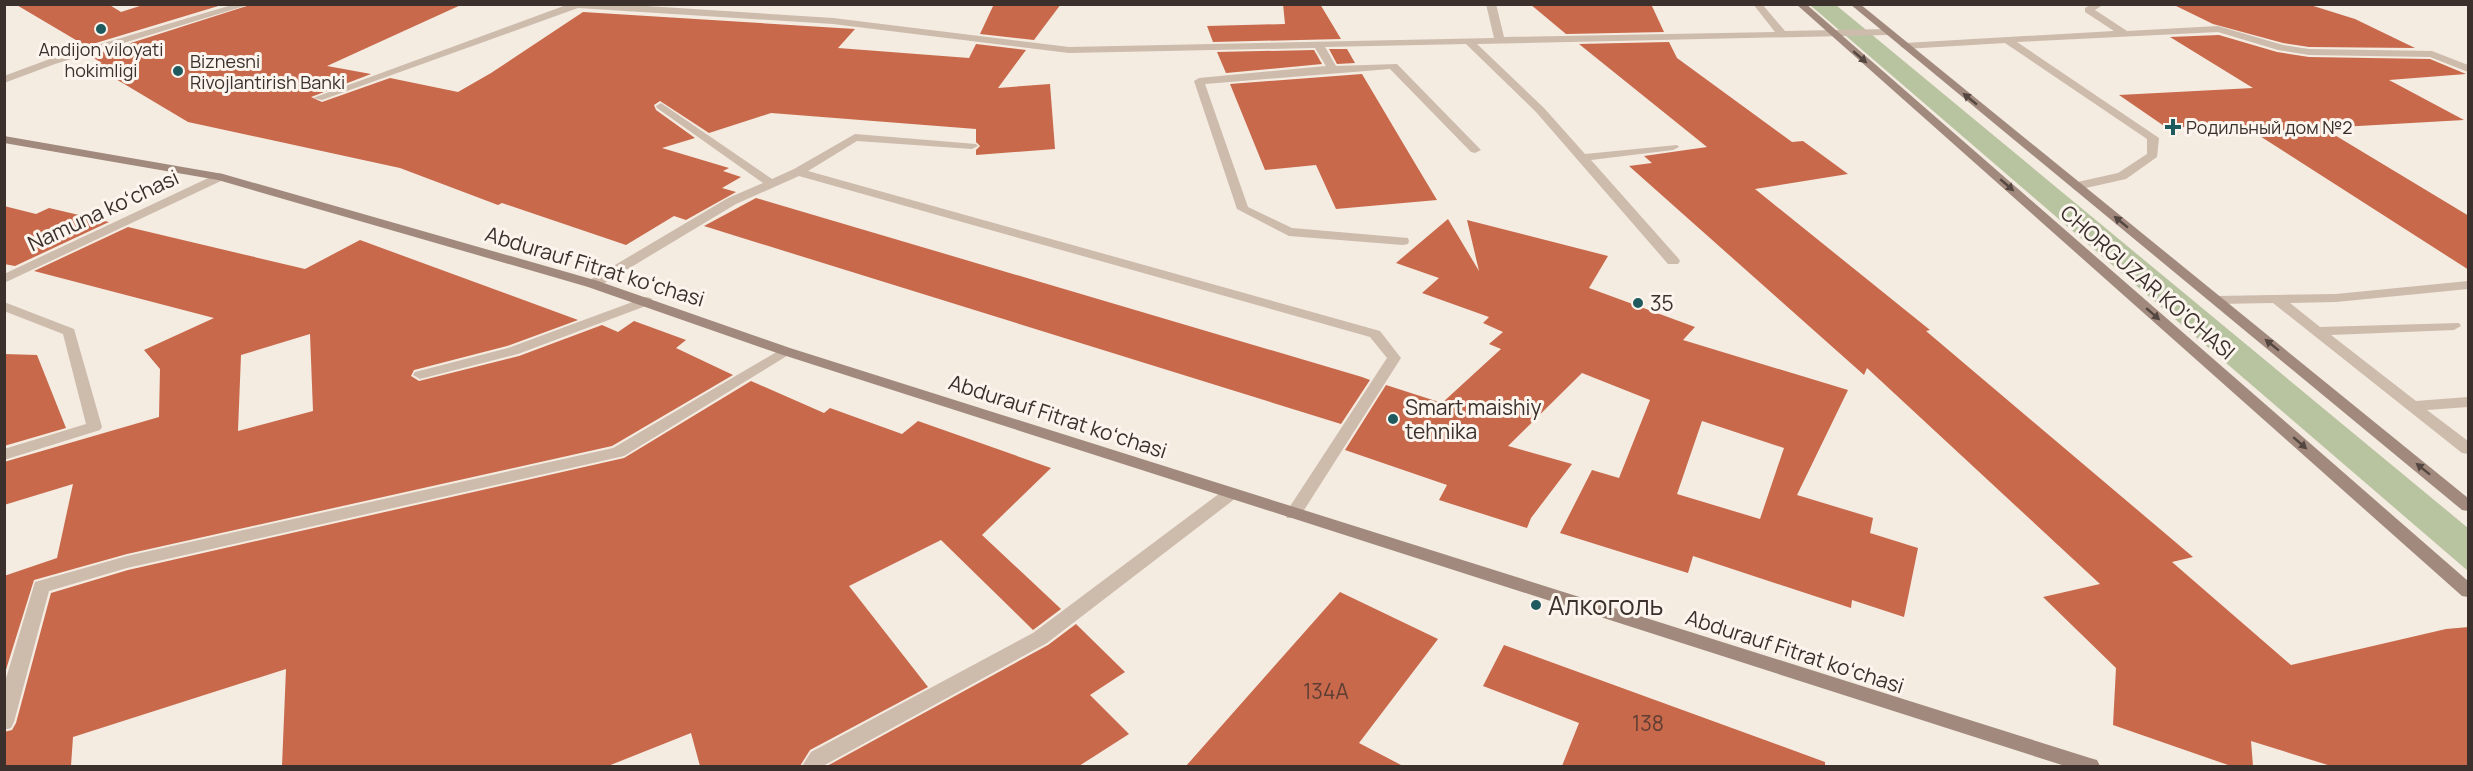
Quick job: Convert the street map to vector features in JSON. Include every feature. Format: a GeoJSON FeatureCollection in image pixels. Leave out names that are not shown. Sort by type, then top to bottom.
{"type":"FeatureCollection","features":[{"type":"Feature","properties":{"kind":"main road","name":"CHORGUZAR KO'CHASI"},"geometry":{"type":"LineString","coordinates":[[1800,4],[2469,591]]}},
{"type":"Feature","properties":{"kind":"main road","name":"CHORGUZAR KO'CHASI"},"geometry":{"type":"LineString","coordinates":[[1854,4],[2469,506]]}},
{"type":"Feature","properties":{"kind":"main road","name":"Abdurauf Fitrat koʻchasi"},"geometry":{"type":"LineString","coordinates":[[4,139],[219,177],[593,284],[785,351],[2090,766]]}},
{"type":"Feature","properties":{"kind":"street"},"geometry":{"type":"LineString","coordinates":[[4,80],[51,62],[247,4]]}},
{"type":"Feature","properties":{"kind":"street"},"geometry":{"type":"LineString","coordinates":[[1491,4],[1500,41]]}},
{"type":"Feature","properties":{"kind":"street"},"geometry":{"type":"LineString","coordinates":[[1757,4],[1783,35]]}},
{"type":"Feature","properties":{"kind":"street"},"geometry":{"type":"LineString","coordinates":[[2100,4],[2088,10],[2125,34]]}},
{"type":"Feature","properties":{"kind":"street"},"geometry":{"type":"LineString","coordinates":[[318,98],[577,5],[833,21],[1069,50],[1888,32]]}},
{"type":"Feature","properties":{"kind":"street"},"geometry":{"type":"LineString","coordinates":[[1905,46],[2218,29],[2282,48],[2309,52],[2432,54],[2469,69]]}},
{"type":"Feature","properties":{"kind":"street"},"geometry":{"type":"LineString","coordinates":[[2007,40],[2154,138],[2153,155],[2122,176],[2077,186]]}},
{"type":"Feature","properties":{"kind":"street"},"geometry":{"type":"LineString","coordinates":[[1469,42],[1540,110],[1672,261]]}},
{"type":"Feature","properties":{"kind":"street"},"geometry":{"type":"LineString","coordinates":[[1318,45],[1333,69]]}},
{"type":"Feature","properties":{"kind":"street"},"geometry":{"type":"LineString","coordinates":[[1403,241],[1289,232],[1243,209],[1199,81],[1393,66],[1475,150]]}},
{"type":"Feature","properties":{"kind":"street"},"geometry":{"type":"LineString","coordinates":[[661,106],[772,184]]}},
{"type":"Feature","properties":{"kind":"street"},"geometry":{"type":"LineString","coordinates":[[593,284],[732,201],[798,172],[855,137],[972,147]]}},
{"type":"Feature","properties":{"kind":"street"},"geometry":{"type":"LineString","coordinates":[[1581,158],[1672,147]]}},
{"type":"Feature","properties":{"kind":"street"},"geometry":{"type":"LineString","coordinates":[[798,172],[1375,334],[1395,358],[1293,514]]}},
{"type":"Feature","properties":{"kind":"street","name":"Namuna koʻchasi"},"geometry":{"type":"LineString","coordinates":[[4,279],[219,177]]}},
{"type":"Feature","properties":{"kind":"street"},"geometry":{"type":"LineString","coordinates":[[2217,300],[2336,298],[2469,285]]}},
{"type":"Feature","properties":{"kind":"street"},"geometry":{"type":"LineString","coordinates":[[2276,299],[2469,449]]}},
{"type":"Feature","properties":{"kind":"street"},"geometry":{"type":"LineString","coordinates":[[420,375],[513,351],[646,301]]}},
{"type":"Feature","properties":{"kind":"street"},"geometry":{"type":"LineString","coordinates":[[4,306],[69,332],[94,427],[4,455]]}},
{"type":"Feature","properties":{"kind":"street"},"geometry":{"type":"LineString","coordinates":[[2317,331],[2454,326]]}},
{"type":"Feature","properties":{"kind":"street"},"geometry":{"type":"LineString","coordinates":[[4,722],[41,587],[127,562],[618,452],[785,351]]}},
{"type":"Feature","properties":{"kind":"street"},"geometry":{"type":"LineString","coordinates":[[2413,406],[2469,402]]}},
{"type":"Feature","properties":{"kind":"street"},"geometry":{"type":"LineString","coordinates":[[812,766],[818,758],[1040,638],[1230,494]]}},
{"type":"Feature","properties":{"kind":"green space"},"geometry":{"type":"Polygon","coordinates":[[[1810,5],[1836,5],[2468,528],[2468,571],[1810,5]]]}},
{"type":"Feature","properties":{"kind":"building","name":"Andijon vilоyati hоkimligi"},"geometry":{"type":"Polygon","coordinates":[[[15,4],[108,4],[121,12],[146,4],[225,4],[86,46],[15,4]]]}},
{"type":"Feature","properties":{"kind":"building"},"geometry":{"type":"Polygon","coordinates":[[[253,4],[463,4],[327,66],[371,74],[311,97],[322,102],[390,78],[458,92],[583,12],[855,29],[838,48],[969,58],[976,44],[1026,50],[998,88],[1050,84],[1055,149],[976,155],[976,150],[980,146],[976,142],[976,129],[771,113],[709,133],[660,101],[654,105],[656,110],[695,138],[662,148],[729,168],[723,171],[741,177],[722,188],[736,192],[686,220],[674,216],[626,245],[502,203],[498,205],[400,168],[188,122],[94,66],[102,63],[90,56],[253,4]]]}},
{"type":"Feature","properties":{"kind":"building"},"geometry":{"type":"Polygon","coordinates":[[[994,4],[1061,4],[1034,40],[980,34],[994,4]]]}},
{"type":"Feature","properties":{"kind":"building"},"geometry":{"type":"Polygon","coordinates":[[[1283,4],[1320,4],[1341,39],[1213,42],[1207,26],[1285,24],[1283,4]]]}},
{"type":"Feature","properties":{"kind":"building"},"geometry":{"type":"Polygon","coordinates":[[[1530,4],[1651,4],[1664,32],[1566,34],[1530,4]]]}},
{"type":"Feature","properties":{"kind":"building"},"geometry":{"type":"Polygon","coordinates":[[[2172,4],[2307,4],[2355,19],[2415,48],[2309,47],[2283,43],[2213,24],[2172,4]]]}},
{"type":"Feature","properties":{"kind":"building"},"geometry":{"type":"Polygon","coordinates":[[[2219,35],[2277,52],[2309,57],[2430,59],[2466,74],[2389,80],[2464,120],[2323,128],[2469,216],[2469,270],[2241,124],[2167,128],[2119,95],[2253,88],[2170,37],[2219,35]]]}},
{"type":"Feature","properties":{"kind":"building"},"geometry":{"type":"Polygon","coordinates":[[[1669,42],[1677,58],[1792,142],[1803,141],[1848,174],[1755,189],[1930,330],[1926,331],[2193,557],[2172,562],[2291,665],[2446,629],[2469,627],[2469,766],[2331,766],[2251,741],[2253,766],[2231,766],[2113,725],[2116,668],[2043,597],[2100,584],[1867,368],[1864,375],[1629,166],[1652,163],[1644,156],[1707,147],[1579,44],[1669,42]]]}},
{"type":"Feature","properties":{"kind":"building"},"geometry":{"type":"Polygon","coordinates":[[[1329,49],[1347,49],[1355,63],[1337,64],[1329,49]]]}},
{"type":"Feature","properties":{"kind":"building"},"geometry":{"type":"Polygon","coordinates":[[[1314,50],[1322,64],[1226,73],[1217,52],[1314,50]]]}},
{"type":"Feature","properties":{"kind":"building"},"geometry":{"type":"Polygon","coordinates":[[[1362,74],[1437,200],[1336,209],[1316,165],[1265,170],[1230,84],[1362,74]]]}},
{"type":"Feature","properties":{"kind":"building"},"geometry":{"type":"Polygon","coordinates":[[[756,198],[1370,380],[1341,424],[704,226],[756,198]]]}},
{"type":"Feature","properties":{"kind":"building"},"geometry":{"type":"Polygon","coordinates":[[[4,206],[36,214],[49,208],[109,222],[15,266],[4,264],[4,206]]]}},
{"type":"Feature","properties":{"kind":"building"},"geometry":{"type":"Polygon","coordinates":[[[1448,219],[1479,271],[1467,220],[1608,256],[1589,288],[1695,327],[1683,340],[1848,390],[1797,495],[1873,518],[1870,533],[1918,548],[1904,617],[1852,600],[1851,608],[1693,556],[1688,573],[1560,533],[1592,470],[1619,478],[1650,400],[1582,373],[1508,446],[1572,464],[1531,518],[1527,528],[1439,500],[1447,485],[1345,450],[1386,385],[1442,403],[1501,349],[1489,344],[1503,332],[1483,323],[1489,317],[1422,293],[1439,278],[1396,263],[1448,219]],[[1702,421],[1677,494],[1760,519],[1784,448],[1702,421]]]}},
{"type":"Feature","properties":{"kind":"building"},"geometry":{"type":"Polygon","coordinates":[[[128,227],[305,269],[360,240],[578,320],[507,346],[414,370],[411,376],[419,381],[519,356],[602,325],[618,332],[634,321],[686,340],[676,348],[733,375],[612,446],[127,554],[34,580],[4,676],[4,576],[57,558],[73,484],[4,505],[4,462],[159,417],[160,369],[144,350],[214,318],[34,271],[128,227]],[[310,334],[241,355],[238,431],[313,411],[310,334]]]}},
{"type":"Feature","properties":{"kind":"building"},"geometry":{"type":"Polygon","coordinates":[[[4,354],[37,355],[66,428],[4,446],[4,354]]]}},
{"type":"Feature","properties":{"kind":"building"},"geometry":{"type":"Polygon","coordinates":[[[751,381],[824,413],[830,408],[902,434],[918,421],[1051,468],[982,535],[1061,609],[1033,630],[941,540],[849,586],[928,687],[810,750],[800,766],[700,766],[691,733],[608,766],[282,766],[286,669],[73,737],[71,766],[4,766],[4,732],[12,730],[16,723],[51,593],[128,570],[624,458],[751,381]]]}},
{"type":"Feature","properties":{"kind":"building"},"geometry":{"type":"Polygon","coordinates":[[[1340,592],[1438,639],[1359,743],[1403,766],[1186,766],[1340,592]]]}},
{"type":"Feature","properties":{"kind":"building"},"geometry":{"type":"Polygon","coordinates":[[[1076,624],[1125,672],[1090,695],[1129,734],[1079,766],[827,766],[1048,645],[1076,624]]]}},
{"type":"Feature","properties":{"kind":"building"},"geometry":{"type":"Polygon","coordinates":[[[1504,645],[1825,762],[1825,766],[1562,766],[1579,723],[1483,686],[1504,645]]]}},
{"type":"Feature","properties":{"kind":"place","name":"Andijon vilоyati hоkimligi"},"geometry":{"type":"Point","coordinates":[101,29]}},
{"type":"Feature","properties":{"kind":"place","name":"Biznesni Rivojlantirish Banki"},"geometry":{"type":"Point","coordinates":[178,71]}},
{"type":"Feature","properties":{"kind":"place","name":"Родильный дом №2"},"geometry":{"type":"Point","coordinates":[2173,127]}},
{"type":"Feature","properties":{"kind":"place","name":"35"},"geometry":{"type":"Point","coordinates":[1638,303]}},
{"type":"Feature","properties":{"kind":"place","name":"Smart maishiy tehnika"},"geometry":{"type":"Point","coordinates":[1393,419]}},
{"type":"Feature","properties":{"kind":"place","name":"Алкоголь"},"geometry":{"type":"Point","coordinates":[1536,605]}}]}
